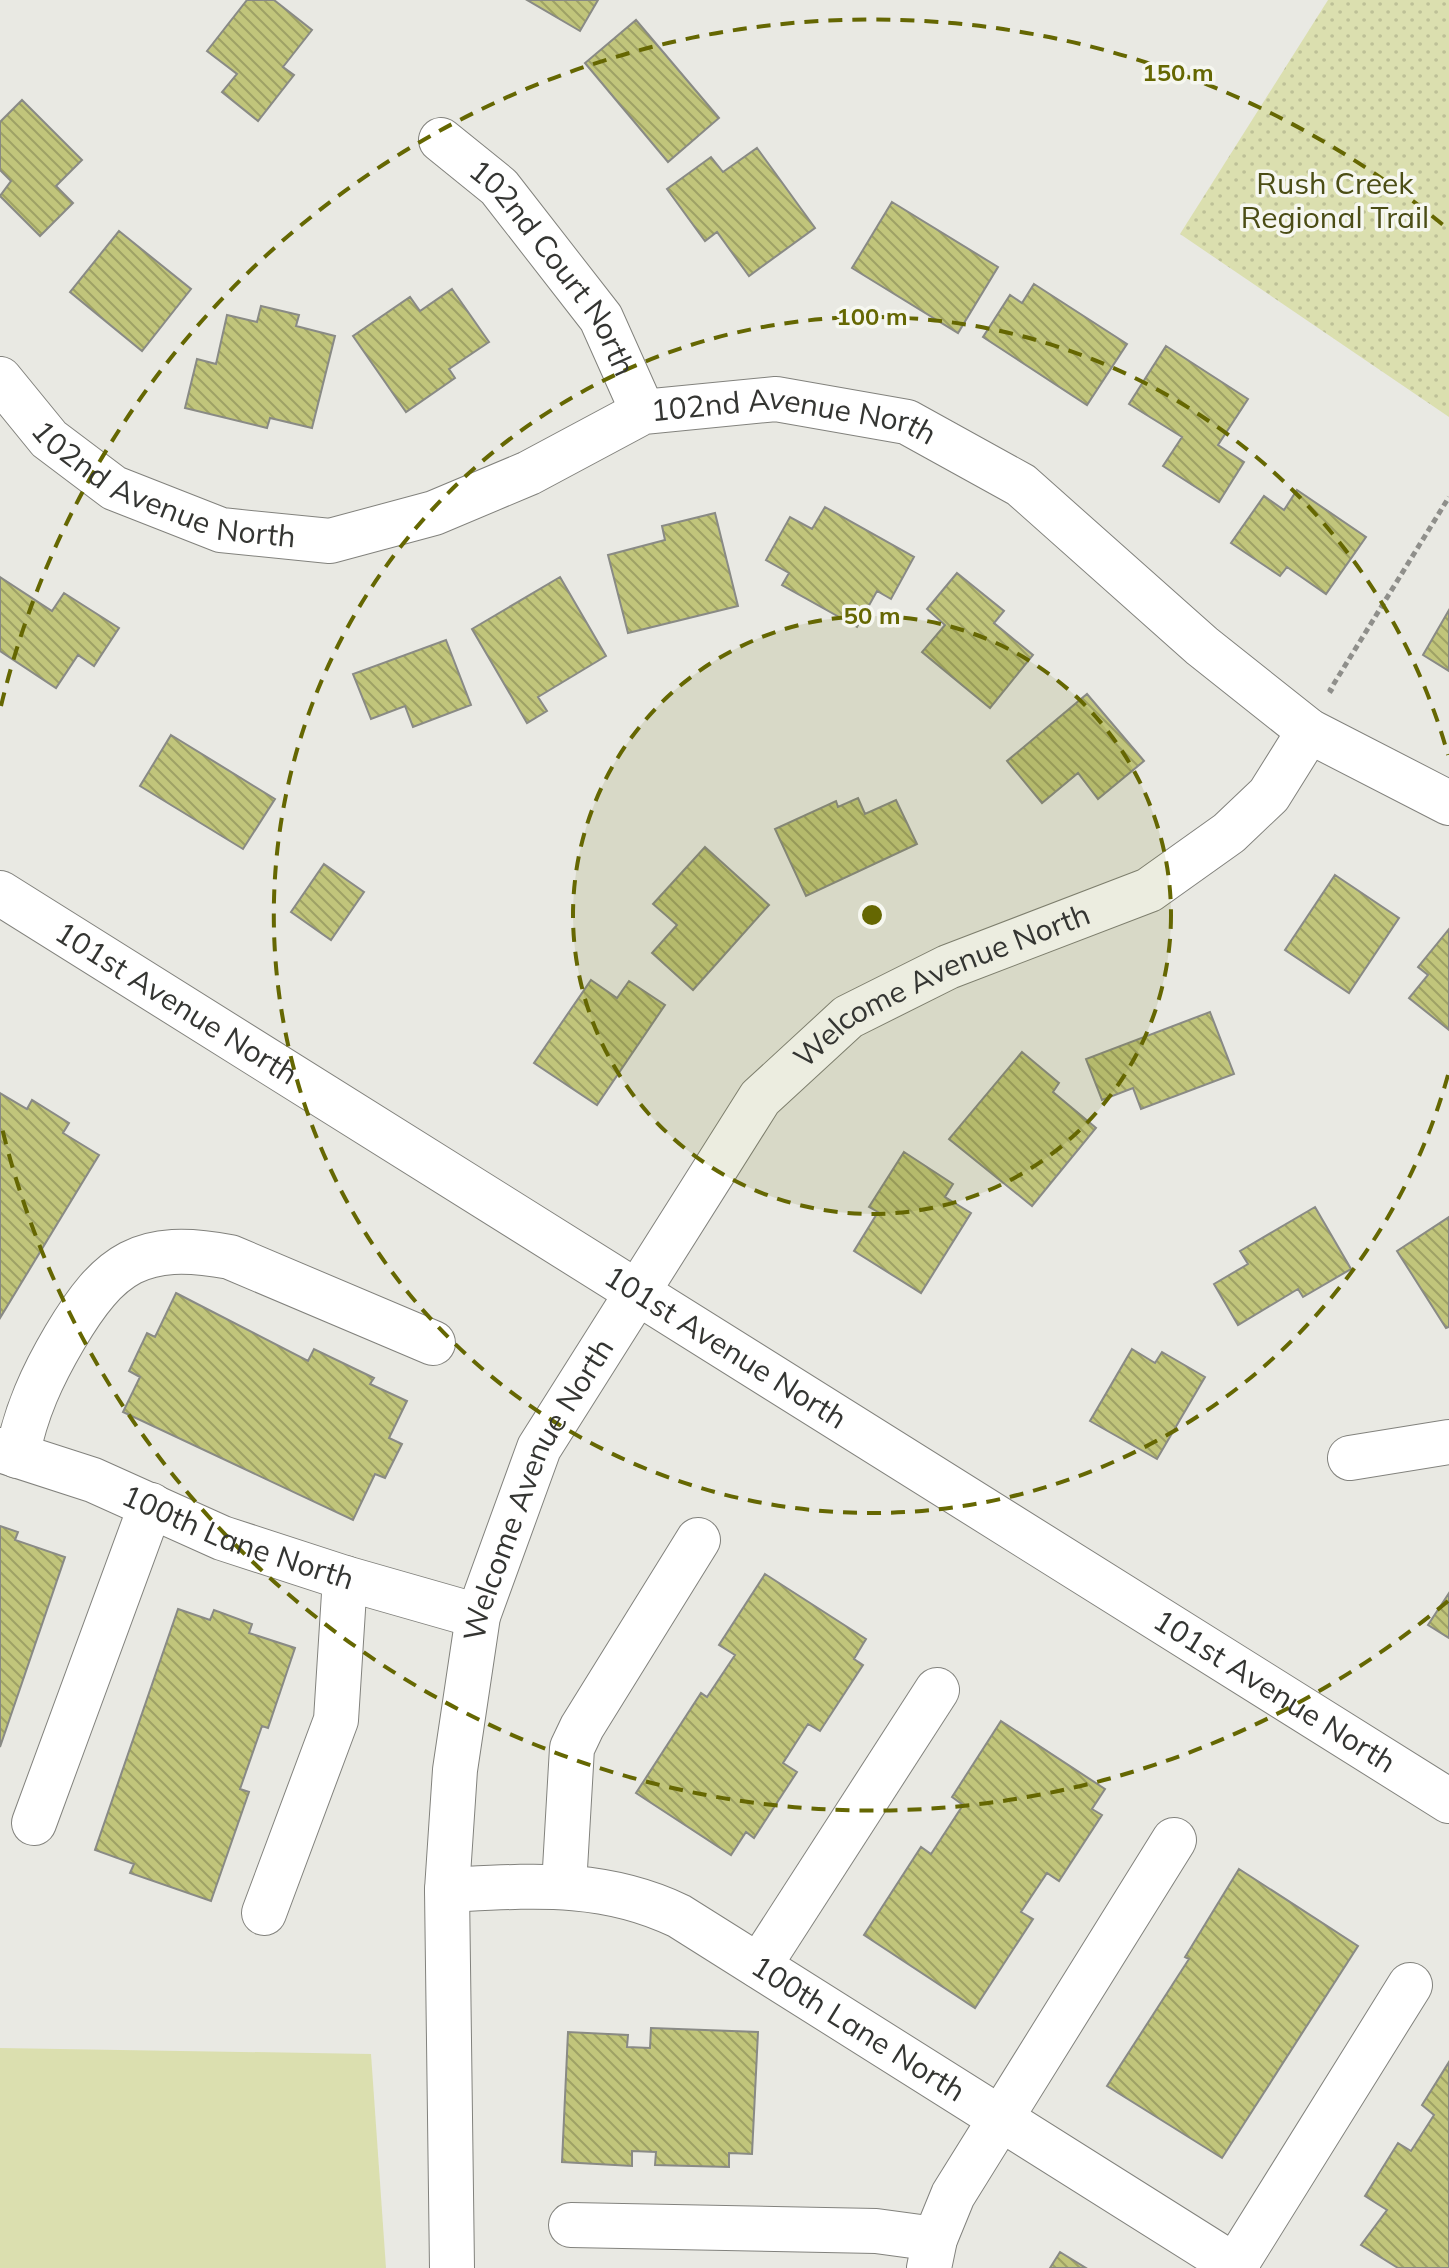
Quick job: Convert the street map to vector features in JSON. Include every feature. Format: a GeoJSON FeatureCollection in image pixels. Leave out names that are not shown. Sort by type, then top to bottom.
{"type":"FeatureCollection","features":[{"type":"Feature","properties":{"kind":"street","name":"102nd Court North"},"geometry":{"type":"LineString","coordinates":[[441,140],[499,187],[601,318],[643,412]]}},
{"type":"Feature","properties":{"kind":"street","name":"102nd Avenue North"},"geometry":{"type":"LineString","coordinates":[[0,379],[49,439],[114,488],[221,530],[330,541],[434,513],[529,473],[643,412],[776,399],[907,422],[1021,485],[1202,646],[1309,731],[1449,803]]}},
{"type":"Feature","properties":{"kind":"street","name":"Welcome Avenue North"},"geometry":{"type":"LineString","coordinates":[[452,2268],[447,1890],[455,1770],[478,1616],[499,1551],[539,1448],[760,1098],[848,1017],[948,967],[1149,890],[1229,833],[1269,795],[1309,731]]}},
{"type":"Feature","properties":{"kind":"street","name":"101st Avenue North"},"geometry":{"type":"LineString","coordinates":[[0,893],[1449,1801]]}},
{"type":"Feature","properties":{"kind":"street"},"geometry":{"type":"LineString","coordinates":[[8,1453],[39,1380],[91,1294],[120,1267],[158,1253],[195,1250],[230,1257],[433,1343]]}},
{"type":"Feature","properties":{"kind":"street"},"geometry":{"type":"LineString","coordinates":[[1350,1458],[1449,1442]]}},
{"type":"Feature","properties":{"kind":"street","name":"100th Lane North"},"geometry":{"type":"LineString","coordinates":[[8,1453],[93,1480],[222,1538],[345,1578],[478,1616]]}},
{"type":"Feature","properties":{"kind":"street"},"geometry":{"type":"LineString","coordinates":[[34,1823],[151,1505]]}},
{"type":"Feature","properties":{"kind":"street"},"geometry":{"type":"LineString","coordinates":[[564,1886],[572,1748],[698,1540]]}},
{"type":"Feature","properties":{"kind":"street"},"geometry":{"type":"LineString","coordinates":[[264,1913],[336,1720],[345,1578]]}},
{"type":"Feature","properties":{"kind":"street"},"geometry":{"type":"LineString","coordinates":[[759,1966],[937,1690]]}},
{"type":"Feature","properties":{"kind":"street"},"geometry":{"type":"LineString","coordinates":[[571,2225],[876,2231],[932,2253],[953,2195],[1174,1840]]}},
{"type":"Feature","properties":{"kind":"street","name":"100th Lane North"},"geometry":{"type":"LineString","coordinates":[[447,1890],[564,1886],[643,1899],[679,1916],[1236,2267]]}},
{"type":"Feature","properties":{"kind":"street"},"geometry":{"type":"LineString","coordinates":[[1236,2267],[1410,1985]]}},
{"type":"Feature","properties":{"kind":"path"},"geometry":{"type":"LineString","coordinates":[[1330,690],[1449,497]]}},
{"type":"Feature","properties":{"kind":"green space","name":"Rush Creek Regional Trail"},"geometry":{"type":"Polygon","coordinates":[[[1328,0],[1449,0],[1449,417],[1180,234],[1328,0]]]}},
{"type":"Feature","properties":{"kind":"green space"},"geometry":{"type":"Polygon","coordinates":[[[0,2048],[371,2054],[386,2268],[0,2268],[0,2048]]]}},
{"type":"Feature","properties":{"kind":"building"},"geometry":{"type":"Polygon","coordinates":[[[247,0],[274,0],[312,30],[283,67],[294,75],[258,121],[222,92],[237,74],[207,51],[247,0]]]}},
{"type":"Feature","properties":{"kind":"building"},"geometry":{"type":"Polygon","coordinates":[[[527,0],[598,0],[580,31],[527,0]]]}},
{"type":"Feature","properties":{"kind":"building"},"geometry":{"type":"Polygon","coordinates":[[[636,20],[719,118],[668,162],[585,63],[636,20]]]}},
{"type":"Feature","properties":{"kind":"building"},"geometry":{"type":"Polygon","coordinates":[[[22,100],[82,160],[56,186],[73,203],[40,236],[0,196],[11,181],[0,170],[0,122],[22,100]]]}},
{"type":"Feature","properties":{"kind":"building"},"geometry":{"type":"Polygon","coordinates":[[[757,148],[815,228],[749,276],[717,232],[705,241],[667,189],[711,157],[723,172],[757,148]]]}},
{"type":"Feature","properties":{"kind":"building"},"geometry":{"type":"Polygon","coordinates":[[[892,202],[998,267],[958,333],[852,268],[892,202]]]}},
{"type":"Feature","properties":{"kind":"building"},"geometry":{"type":"Polygon","coordinates":[[[119,231],[191,289],[142,351],[70,292],[119,231]]]}},
{"type":"Feature","properties":{"kind":"building"},"geometry":{"type":"Polygon","coordinates":[[[1034,284],[1127,344],[1087,405],[983,337],[1010,295],[1022,303],[1034,284]]]}},
{"type":"Feature","properties":{"kind":"building"},"geometry":{"type":"Polygon","coordinates":[[[452,289],[489,342],[449,369],[455,378],[406,412],[353,336],[410,297],[420,311],[452,289]]]}},
{"type":"Feature","properties":{"kind":"building"},"geometry":{"type":"Polygon","coordinates":[[[261,306],[299,315],[296,326],[335,336],[312,428],[270,418],[267,428],[185,408],[197,359],[216,364],[227,315],[257,322],[261,306]]]}},
{"type":"Feature","properties":{"kind":"building"},"geometry":{"type":"Polygon","coordinates":[[[1166,346],[1248,399],[1218,445],[1244,462],[1219,502],[1163,466],[1182,437],[1129,404],[1166,346]]]}},
{"type":"Feature","properties":{"kind":"building"},"geometry":{"type":"Polygon","coordinates":[[[1297,490],[1366,537],[1326,594],[1287,567],[1280,576],[1231,543],[1264,496],[1284,510],[1297,490]]]}},
{"type":"Feature","properties":{"kind":"building"},"geometry":{"type":"Polygon","coordinates":[[[825,507],[914,557],[891,599],[877,591],[857,627],[782,585],[789,573],[766,560],[790,517],[812,529],[825,507]]]}},
{"type":"Feature","properties":{"kind":"building"},"geometry":{"type":"Polygon","coordinates":[[[715,513],[738,606],[628,633],[608,555],[665,540],[662,526],[715,513]]]}},
{"type":"Feature","properties":{"kind":"building"},"geometry":{"type":"Polygon","coordinates":[[[957,573],[1004,611],[994,623],[1033,655],[990,708],[922,652],[945,625],[927,609],[957,573]]]}},
{"type":"Feature","properties":{"kind":"building"},"geometry":{"type":"Polygon","coordinates":[[[0,577],[52,611],[64,593],[119,628],[94,666],[78,655],[56,688],[0,651],[0,577]]]}},
{"type":"Feature","properties":{"kind":"building"},"geometry":{"type":"Polygon","coordinates":[[[560,577],[606,656],[538,697],[547,711],[527,723],[472,629],[560,577]]]}},
{"type":"Feature","properties":{"kind":"building"},"geometry":{"type":"Polygon","coordinates":[[[1449,610],[1449,671],[1423,655],[1449,610]]]}},
{"type":"Feature","properties":{"kind":"building"},"geometry":{"type":"Polygon","coordinates":[[[446,640],[471,705],[413,727],[405,706],[371,719],[353,674],[446,640]]]}},
{"type":"Feature","properties":{"kind":"building"},"geometry":{"type":"Polygon","coordinates":[[[1087,694],[1144,761],[1098,799],[1078,773],[1042,803],[1007,761],[1087,694]]]}},
{"type":"Feature","properties":{"kind":"building"},"geometry":{"type":"Polygon","coordinates":[[[171,735],[275,799],[243,849],[140,786],[171,735]]]}},
{"type":"Feature","properties":{"kind":"building"},"geometry":{"type":"Polygon","coordinates":[[[858,798],[865,814],[896,800],[917,844],[806,896],[775,829],[836,801],[838,807],[858,798]]]}},
{"type":"Feature","properties":{"kind":"building"},"geometry":{"type":"Polygon","coordinates":[[[705,847],[769,905],[693,990],[652,953],[677,925],[653,904],[705,847]]]}},
{"type":"Feature","properties":{"kind":"building"},"geometry":{"type":"Polygon","coordinates":[[[324,864],[364,892],[331,940],[291,912],[324,864]]]}},
{"type":"Feature","properties":{"kind":"building"},"geometry":{"type":"Polygon","coordinates":[[[1335,875],[1399,918],[1349,993],[1285,950],[1335,875]]]}},
{"type":"Feature","properties":{"kind":"building"},"geometry":{"type":"Polygon","coordinates":[[[1449,929],[1449,1030],[1409,998],[1428,975],[1418,967],[1449,929]]]}},
{"type":"Feature","properties":{"kind":"building"},"geometry":{"type":"Polygon","coordinates":[[[591,980],[617,998],[629,981],[665,1005],[597,1105],[534,1063],[591,980]]]}},
{"type":"Feature","properties":{"kind":"building"},"geometry":{"type":"Polygon","coordinates":[[[1210,1012],[1234,1074],[1141,1109],[1133,1088],[1102,1100],[1086,1059],[1210,1012]]]}},
{"type":"Feature","properties":{"kind":"building"},"geometry":{"type":"Polygon","coordinates":[[[1022,1052],[1059,1083],[1053,1092],[1096,1128],[1032,1206],[949,1139],[1022,1052]]]}},
{"type":"Feature","properties":{"kind":"building"},"geometry":{"type":"Polygon","coordinates":[[[0,1093],[27,1109],[32,1100],[69,1123],[63,1133],[99,1155],[0,1318],[0,1093]]]}},
{"type":"Feature","properties":{"kind":"building"},"geometry":{"type":"Polygon","coordinates":[[[904,1152],[953,1184],[945,1197],[971,1213],[921,1293],[854,1251],[878,1212],[869,1207],[904,1152]]]}},
{"type":"Feature","properties":{"kind":"building"},"geometry":{"type":"Polygon","coordinates":[[[1315,1207],[1351,1269],[1303,1297],[1298,1289],[1238,1325],[1214,1284],[1248,1264],[1240,1251],[1315,1207]]]}},
{"type":"Feature","properties":{"kind":"building"},"geometry":{"type":"Polygon","coordinates":[[[1449,1217],[1449,1327],[1446,1328],[1397,1251],[1449,1217]]]}},
{"type":"Feature","properties":{"kind":"building"},"geometry":{"type":"Polygon","coordinates":[[[176,1293],[308,1361],[314,1349],[374,1378],[370,1384],[407,1401],[389,1438],[402,1444],[385,1478],[375,1474],[353,1520],[123,1412],[140,1377],[129,1371],[147,1333],[155,1337],[176,1293]]]}},
{"type":"Feature","properties":{"kind":"building"},"geometry":{"type":"Polygon","coordinates":[[[1132,1349],[1155,1363],[1162,1352],[1205,1377],[1157,1459],[1090,1421],[1132,1349]]]}},
{"type":"Feature","properties":{"kind":"building"},"geometry":{"type":"Polygon","coordinates":[[[0,1526],[18,1532],[15,1540],[65,1557],[0,1747],[0,1526]]]}},
{"type":"Feature","properties":{"kind":"building"},"geometry":{"type":"Polygon","coordinates":[[[765,1574],[866,1639],[854,1659],[863,1665],[820,1731],[808,1724],[783,1763],[797,1772],[754,1838],[746,1832],[731,1855],[636,1793],[701,1693],[707,1697],[735,1655],[719,1645],[765,1574]]]}},
{"type":"Feature","properties":{"kind":"building"},"geometry":{"type":"Polygon","coordinates":[[[1449,1593],[1449,1638],[1428,1625],[1449,1593]]]}},
{"type":"Feature","properties":{"kind":"building"},"geometry":{"type":"Polygon","coordinates":[[[178,1609],[210,1620],[214,1610],[252,1624],[249,1633],[295,1648],[268,1728],[262,1726],[240,1789],[249,1792],[211,1901],[130,1873],[134,1864],[95,1850],[178,1609]]]}},
{"type":"Feature","properties":{"kind":"building"},"geometry":{"type":"Polygon","coordinates":[[[1001,1721],[1105,1789],[1092,1809],[1102,1815],[1059,1881],[1047,1873],[1021,1912],[1033,1919],[975,2008],[864,1935],[921,1847],[931,1854],[963,1805],[952,1797],[1001,1721]]]}},
{"type":"Feature","properties":{"kind":"building"},"geometry":{"type":"Polygon","coordinates":[[[1239,1869],[1358,1946],[1222,2158],[1107,2086],[1189,1959],[1185,1957],[1239,1869]]]}},
{"type":"Feature","properties":{"kind":"building"},"geometry":{"type":"Polygon","coordinates":[[[651,2028],[758,2032],[752,2154],[729,2153],[729,2167],[655,2165],[656,2152],[632,2151],[632,2166],[562,2162],[568,2032],[628,2035],[627,2047],[650,2048],[651,2028]]]}},
{"type":"Feature","properties":{"kind":"building"},"geometry":{"type":"Polygon","coordinates":[[[1449,2062],[1449,2268],[1398,2268],[1361,2245],[1387,2210],[1365,2196],[1398,2143],[1411,2151],[1434,2115],[1422,2105],[1449,2062]]]}},
{"type":"Feature","properties":{"kind":"building"},"geometry":{"type":"Polygon","coordinates":[[[1060,2252],[1086,2268],[1050,2268],[1060,2252]]]}}]}
